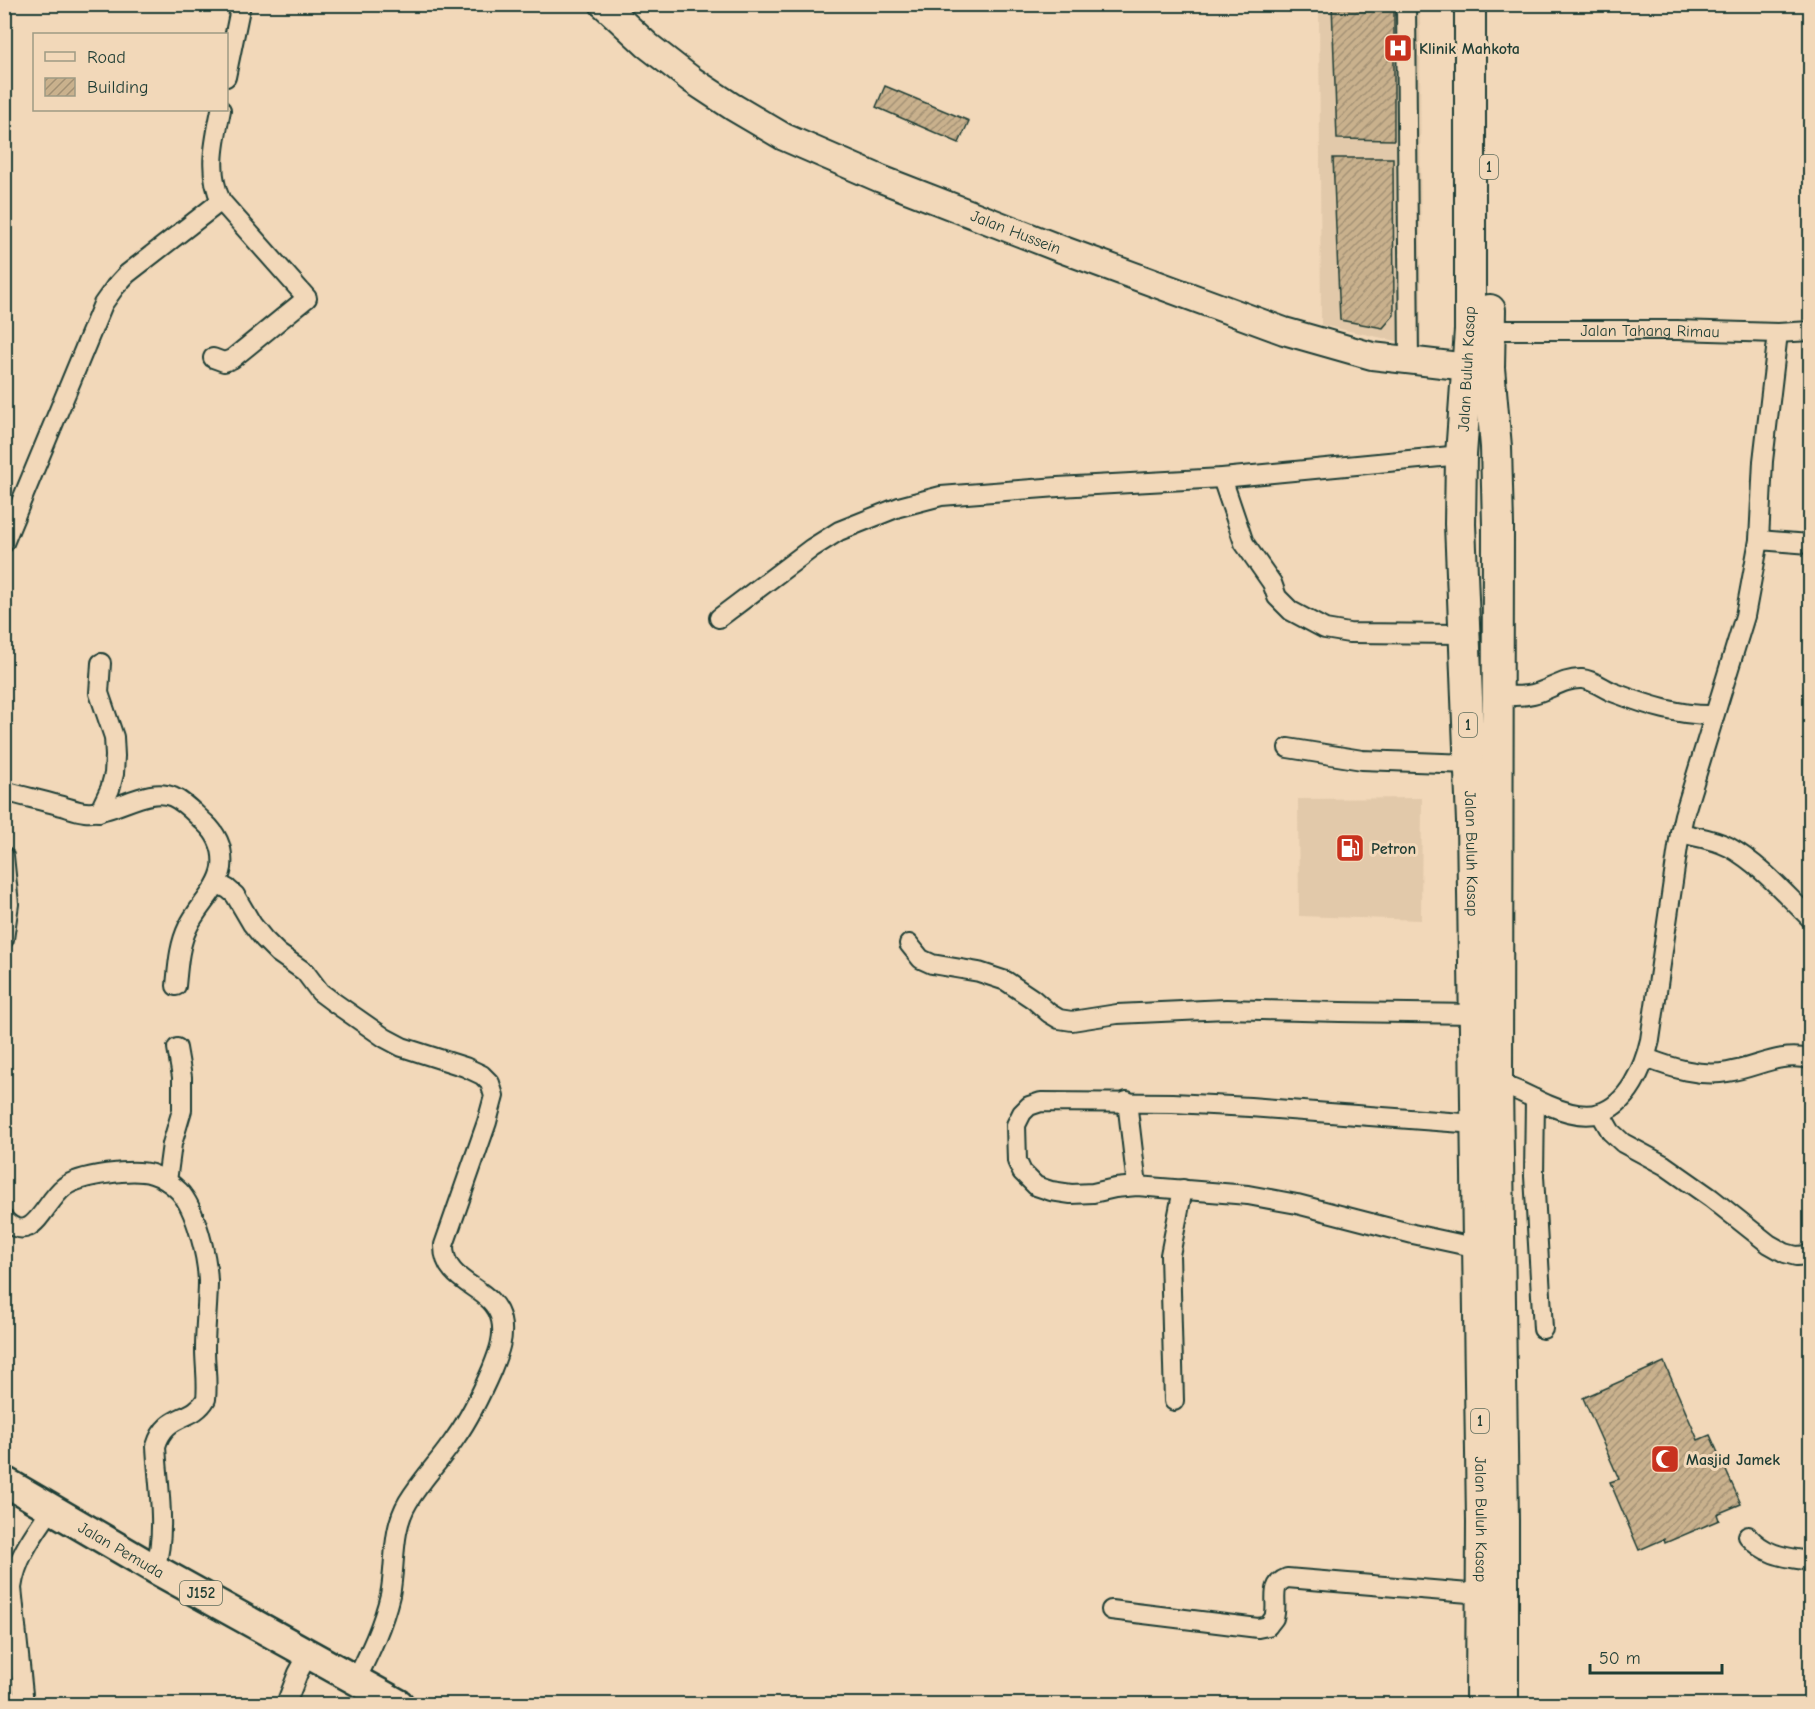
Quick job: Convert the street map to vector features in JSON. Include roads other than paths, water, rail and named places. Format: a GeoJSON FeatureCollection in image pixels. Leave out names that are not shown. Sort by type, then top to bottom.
{"type":"FeatureCollection","features":[{"type":"Feature","properties":{"kind":"highway","name":"Jalan Buluh Kasap"},"geometry":{"type":"LineString","coordinates":[[1470,4],[1470,330],[1461,455],[1460,524],[1472,822],[1482,1522],[1481,1704]]}},
{"type":"Feature","properties":{"kind":"highway","name":"Jalan Buluh Kasap"},"geometry":{"type":"LineString","coordinates":[[1488,4],[1490,368],[1496,447],[1498,525],[1497,1084],[1503,1704]]}},
{"type":"Feature","properties":{"kind":"highway"},"geometry":{"type":"LineString","coordinates":[[1460,524],[1498,525]]}},
{"type":"Feature","properties":{"kind":"main road","name":"Jalan Hussein"},"geometry":{"type":"LineString","coordinates":[[603,4],[647,45],[692,80],[753,120],[804,146],[892,183],[1244,317],[1327,345],[1372,357],[1468,367]]}},
{"type":"Feature","properties":{"kind":"main road","name":"Jalan Pemuda"},"geometry":{"type":"LineString","coordinates":[[4,1481],[155,1569],[399,1704]]}},
{"type":"Feature","properties":{"kind":"street"},"geometry":{"type":"LineString","coordinates":[[228,67],[241,4]]}},
{"type":"Feature","properties":{"kind":"street"},"geometry":{"type":"LineString","coordinates":[[1406,4],[1409,362]]}},
{"type":"Feature","properties":{"kind":"street"},"geometry":{"type":"LineString","coordinates":[[213,358],[224,362],[232,359],[307,298],[221,201],[213,172],[213,154],[221,111]]}},
{"type":"Feature","properties":{"kind":"street"},"geometry":{"type":"LineString","coordinates":[[4,543],[109,296],[127,274],[221,201]]}},
{"type":"Feature","properties":{"kind":"street","name":"Jalan Tahang Rimau"},"geometry":{"type":"LineString","coordinates":[[1490,330],[1677,330],[1779,333],[1810,331]]}},
{"type":"Feature","properties":{"kind":"street"},"geometry":{"type":"LineString","coordinates":[[1497,1084],[1519,1091],[1550,1106],[1591,1115],[1600,1113],[1621,1098],[1631,1086],[1646,1058],[1680,832],[1745,616],[1759,540],[1763,461],[1779,333]]}},
{"type":"Feature","properties":{"kind":"street"},"geometry":{"type":"LineString","coordinates":[[719,618],[812,548],[839,531],[899,507],[941,496],[1222,478],[1461,455]]}},
{"type":"Feature","properties":{"kind":"street"},"geometry":{"type":"LineString","coordinates":[[1222,478],[1244,543],[1272,583],[1277,597],[1291,610],[1325,629],[1349,633],[1464,634]]}},
{"type":"Feature","properties":{"kind":"street"},"geometry":{"type":"LineString","coordinates":[[1759,540],[1810,544]]}},
{"type":"Feature","properties":{"kind":"street"},"geometry":{"type":"LineString","coordinates":[[99,812],[110,789],[115,756],[114,738],[99,693],[101,663]]}},
{"type":"Feature","properties":{"kind":"street"},"geometry":{"type":"LineString","coordinates":[[1497,695],[1533,694],[1570,680],[1582,679],[1659,708],[1680,713],[1714,715]]}},
{"type":"Feature","properties":{"kind":"street"},"geometry":{"type":"LineString","coordinates":[[1288,748],[1362,760],[1469,764]]}},
{"type":"Feature","properties":{"kind":"street"},"geometry":{"type":"LineString","coordinates":[[4,791],[83,812],[99,812],[150,795],[164,793],[174,797],[218,838],[222,860],[217,883],[195,915],[183,938],[176,986]]}},
{"type":"Feature","properties":{"kind":"street"},"geometry":{"type":"LineString","coordinates":[[1680,832],[1713,840],[1729,847],[1771,879],[1810,918]]}},
{"type":"Feature","properties":{"kind":"street"},"geometry":{"type":"LineString","coordinates":[[4,856],[9,904],[4,939]]}},
{"type":"Feature","properties":{"kind":"street"},"geometry":{"type":"LineString","coordinates":[[217,883],[235,895],[264,939],[278,953],[300,967],[320,992],[402,1047],[465,1067],[482,1075],[489,1083],[494,1096],[444,1245],[444,1257],[449,1267],[461,1279],[493,1304],[501,1320],[500,1347],[483,1391],[457,1436],[416,1488],[406,1505],[399,1522],[390,1594],[383,1619],[356,1680]]}},
{"type":"Feature","properties":{"kind":"street"},"geometry":{"type":"LineString","coordinates":[[909,944],[921,959],[927,962],[979,972],[1006,981],[1049,1013],[1059,1019],[1072,1021],[1117,1014],[1226,1009],[1475,1014]]}},
{"type":"Feature","properties":{"kind":"street"},"geometry":{"type":"LineString","coordinates":[[167,1181],[172,1144],[182,1110],[182,1077],[177,1048]]}},
{"type":"Feature","properties":{"kind":"street"},"geometry":{"type":"LineString","coordinates":[[1646,1058],[1667,1066],[1698,1073],[1727,1072],[1795,1055],[1810,1059]]}},
{"type":"Feature","properties":{"kind":"street"},"geometry":{"type":"LineString","coordinates":[[1535,1099],[1534,1176],[1543,1329]]}},
{"type":"Feature","properties":{"kind":"street"},"geometry":{"type":"LineString","coordinates":[[1127,1101],[1137,1186]]}},
{"type":"Feature","properties":{"kind":"street"},"geometry":{"type":"LineString","coordinates":[[1476,1124],[1250,1107],[1127,1101],[1041,1102],[1029,1106],[1022,1113],[1016,1125],[1017,1161],[1022,1172],[1036,1186],[1051,1191],[1071,1194],[1093,1193],[1137,1186],[1248,1196],[1298,1204],[1413,1234],[1478,1248]]}},
{"type":"Feature","properties":{"kind":"street"},"geometry":{"type":"LineString","coordinates":[[1600,1113],[1611,1132],[1623,1143],[1664,1166],[1711,1198],[1769,1244],[1796,1256],[1810,1255]]}},
{"type":"Feature","properties":{"kind":"street"},"geometry":{"type":"LineString","coordinates":[[4,1219],[13,1227],[22,1229],[30,1227],[61,1189],[73,1182],[88,1177],[132,1172],[151,1173],[167,1181],[187,1202],[202,1249],[208,1279],[205,1351],[207,1388],[206,1399],[199,1408],[168,1425],[159,1434],[157,1440],[162,1533],[160,1553],[155,1569]]}},
{"type":"Feature","properties":{"kind":"street"},"geometry":{"type":"LineString","coordinates":[[1174,1401],[1170,1255],[1183,1189]]}},
{"type":"Feature","properties":{"kind":"street"},"geometry":{"type":"LineString","coordinates":[[24,1704],[12,1587],[14,1573],[24,1550],[52,1508]]}},
{"type":"Feature","properties":{"kind":"street"},"geometry":{"type":"LineString","coordinates":[[1748,1536],[1756,1545],[1773,1554],[1810,1561]]}},
{"type":"Feature","properties":{"kind":"street"},"geometry":{"type":"LineString","coordinates":[[1111,1610],[1258,1628],[1268,1626],[1274,1618],[1276,1587],[1280,1581],[1287,1578],[1481,1594]]}},
{"type":"Feature","properties":{"kind":"street"},"geometry":{"type":"LineString","coordinates":[[286,1704],[298,1673],[309,1653]]}},
{"type":"Feature","properties":{"kind":"place","name":"Klinik Mahkota"},"geometry":{"type":"Point","coordinates":[1398,48]}},
{"type":"Feature","properties":{"kind":"place","name":"Petron"},"geometry":{"type":"Point","coordinates":[1350,848]}},
{"type":"Feature","properties":{"kind":"place","name":"Masjid Jamek"},"geometry":{"type":"Point","coordinates":[1665,1459]}}]}
